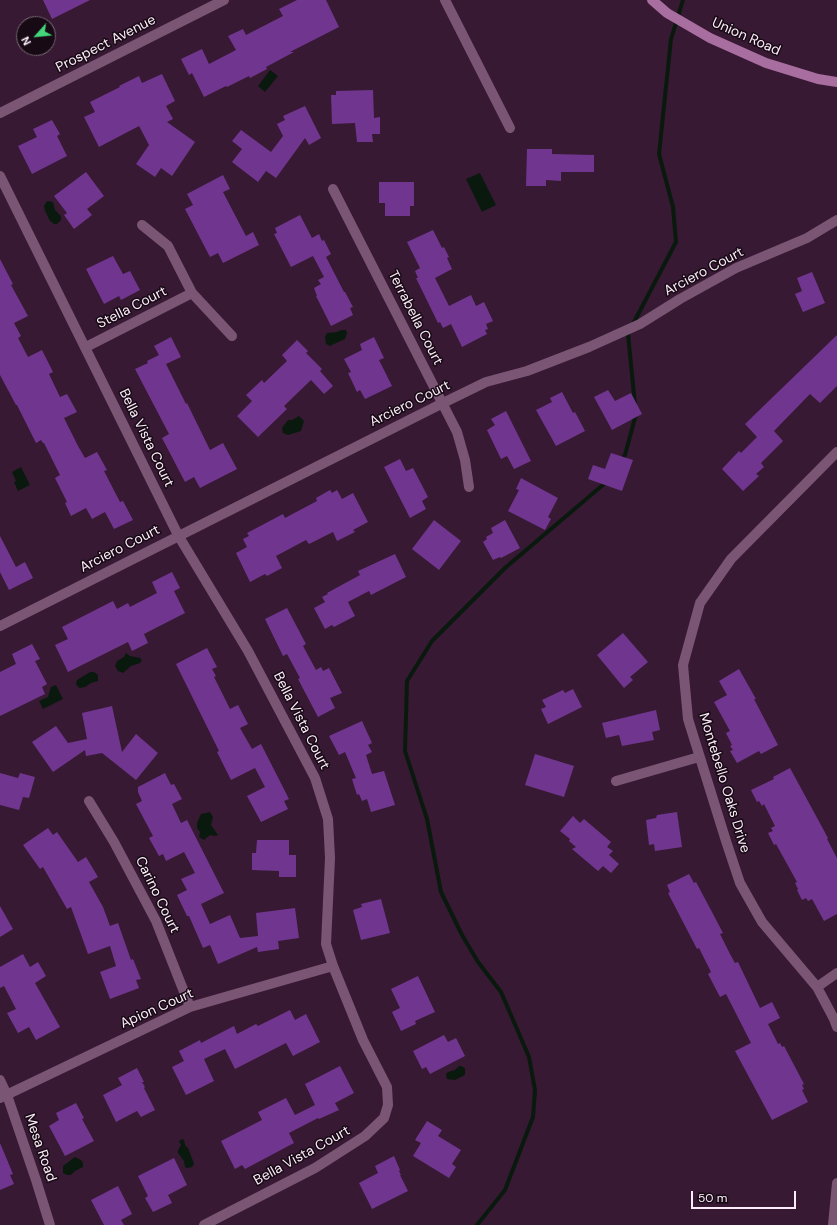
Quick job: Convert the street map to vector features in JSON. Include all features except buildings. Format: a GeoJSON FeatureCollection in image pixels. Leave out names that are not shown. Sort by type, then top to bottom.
{"type":"FeatureCollection","features":[{"type":"Feature","properties":{"kind":"main road","name":"Union Road"},"geometry":{"type":"LineString","coordinates":[[652,0],[666,13],[710,38],[738,51],[773,65],[818,79],[837,82]]}},
{"type":"Feature","properties":{"kind":"street","name":"Prospect Avenue"},"geometry":{"type":"LineString","coordinates":[[0,113],[224,0]]}},
{"type":"Feature","properties":{"kind":"street"},"geometry":{"type":"LineString","coordinates":[[445,0],[510,128]]}},
{"type":"Feature","properties":{"kind":"street","name":"Bella Vista Court"},"geometry":{"type":"LineString","coordinates":[[0,176],[178,535],[248,651],[315,778],[328,819],[330,858],[326,944],[333,966],[364,1040],[387,1087],[388,1105],[384,1118],[365,1136],[315,1168],[204,1225]]}},
{"type":"Feature","properties":{"kind":"street","name":"Terrabella Court"},"geometry":{"type":"LineString","coordinates":[[333,189],[457,432],[465,460],[469,487]]}},
{"type":"Feature","properties":{"kind":"street","name":"Arciero Court"},"geometry":{"type":"LineString","coordinates":[[0,626],[178,535],[486,382],[533,368],[589,347],[640,324],[680,299],[736,268],[807,238],[837,220]]}},
{"type":"Feature","properties":{"kind":"street"},"geometry":{"type":"LineString","coordinates":[[142,225],[168,246],[192,293],[232,336]]}},
{"type":"Feature","properties":{"kind":"street","name":"Stella Court"},"geometry":{"type":"LineString","coordinates":[[86,347],[192,293]]}},
{"type":"Feature","properties":{"kind":"street","name":"Montebello Oaks Drive"},"geometry":{"type":"LineString","coordinates":[[837,452],[731,559],[700,603],[683,665],[688,719],[740,883],[762,922],[817,987],[837,1027]]}},
{"type":"Feature","properties":{"kind":"street"},"geometry":{"type":"LineString","coordinates":[[616,781],[699,757]]}},
{"type":"Feature","properties":{"kind":"street","name":"Carino Court"},"geometry":{"type":"LineString","coordinates":[[89,801],[114,842],[156,921],[190,1007]]}},
{"type":"Feature","properties":{"kind":"street","name":"Apion Court"},"geometry":{"type":"LineString","coordinates":[[3,1097],[190,1007],[333,966]]}},
{"type":"Feature","properties":{"kind":"street"},"geometry":{"type":"LineString","coordinates":[[817,987],[837,973]]}},
{"type":"Feature","properties":{"kind":"street","name":"Mesa Road"},"geometry":{"type":"LineString","coordinates":[[0,1080],[3,1097],[36,1180],[50,1225]]}},
{"type":"Feature","properties":{"kind":"street"},"geometry":{"type":"LineString","coordinates":[[833,1225],[837,1184]]}},
{"type":"Feature","properties":{"kind":"shaded area"},"geometry":{"type":"Polygon","coordinates":[[[270,70],[278,76],[265,92],[258,86],[270,70]]]}},
{"type":"Feature","properties":{"kind":"shaded area"},"geometry":{"type":"Polygon","coordinates":[[[480,173],[496,205],[482,212],[466,179],[480,173]]]}},
{"type":"Feature","properties":{"kind":"shaded area"},"geometry":{"type":"Polygon","coordinates":[[[47,201],[53,202],[55,210],[61,216],[61,220],[57,224],[50,221],[45,211],[44,206],[47,201]]]}},
{"type":"Feature","properties":{"kind":"shaded area"},"geometry":{"type":"Polygon","coordinates":[[[346,330],[347,333],[345,339],[330,346],[326,344],[325,337],[327,333],[346,330]]]}},
{"type":"Feature","properties":{"kind":"shaded area"},"geometry":{"type":"Polygon","coordinates":[[[299,416],[304,421],[301,431],[288,435],[283,433],[282,428],[288,420],[292,420],[299,416]]]}},
{"type":"Feature","properties":{"kind":"shaded area"},"geometry":{"type":"Polygon","coordinates":[[[21,467],[30,485],[18,491],[12,472],[21,467]]]}},
{"type":"Feature","properties":{"kind":"shaded area"},"geometry":{"type":"Polygon","coordinates":[[[126,653],[142,660],[140,663],[131,666],[123,673],[118,671],[115,666],[117,661],[124,657],[126,653]]]}},
{"type":"Feature","properties":{"kind":"shaded area"},"geometry":{"type":"Polygon","coordinates":[[[90,672],[94,672],[98,675],[98,681],[79,688],[76,684],[77,680],[90,672]]]}},
{"type":"Feature","properties":{"kind":"shaded area"},"geometry":{"type":"Polygon","coordinates":[[[56,685],[63,699],[43,709],[39,701],[48,697],[51,687],[56,685]]]}},
{"type":"Feature","properties":{"kind":"shaded area"},"geometry":{"type":"Polygon","coordinates":[[[210,812],[213,817],[211,825],[218,835],[210,835],[204,840],[199,837],[200,832],[197,828],[197,823],[201,814],[210,812]]]}},
{"type":"Feature","properties":{"kind":"shaded area"},"geometry":{"type":"Polygon","coordinates":[[[459,1066],[465,1068],[465,1075],[455,1080],[447,1079],[446,1074],[455,1070],[459,1066]]]}},
{"type":"Feature","properties":{"kind":"shaded area"},"geometry":{"type":"Polygon","coordinates":[[[182,1139],[188,1148],[193,1161],[194,1164],[192,1167],[185,1167],[184,1161],[178,1153],[181,1145],[179,1141],[182,1139]]]}},
{"type":"Feature","properties":{"kind":"shaded area"},"geometry":{"type":"Polygon","coordinates":[[[75,1157],[81,1160],[83,1167],[71,1175],[63,1173],[63,1166],[75,1157]]]}},
{"type":"Feature","properties":{"kind":"waterway"},"geometry":{"type":"LineString","coordinates":[[633,324],[676,242],[673,207],[659,154],[671,39],[683,0]]}},
{"type":"Feature","properties":{"kind":"waterway"},"geometry":{"type":"LineString","coordinates":[[630,330],[628,334],[635,405]]}},
{"type":"Feature","properties":{"kind":"waterway"},"geometry":{"type":"LineString","coordinates":[[621,460],[625,455],[636,414]]}},
{"type":"Feature","properties":{"kind":"waterway"},"geometry":{"type":"LineString","coordinates":[[477,1225],[505,1190],[533,1117],[535,1090],[529,1057],[501,992],[478,962],[462,935],[441,892],[427,819],[405,751],[407,681],[432,641],[505,568],[607,480]]}}]}
